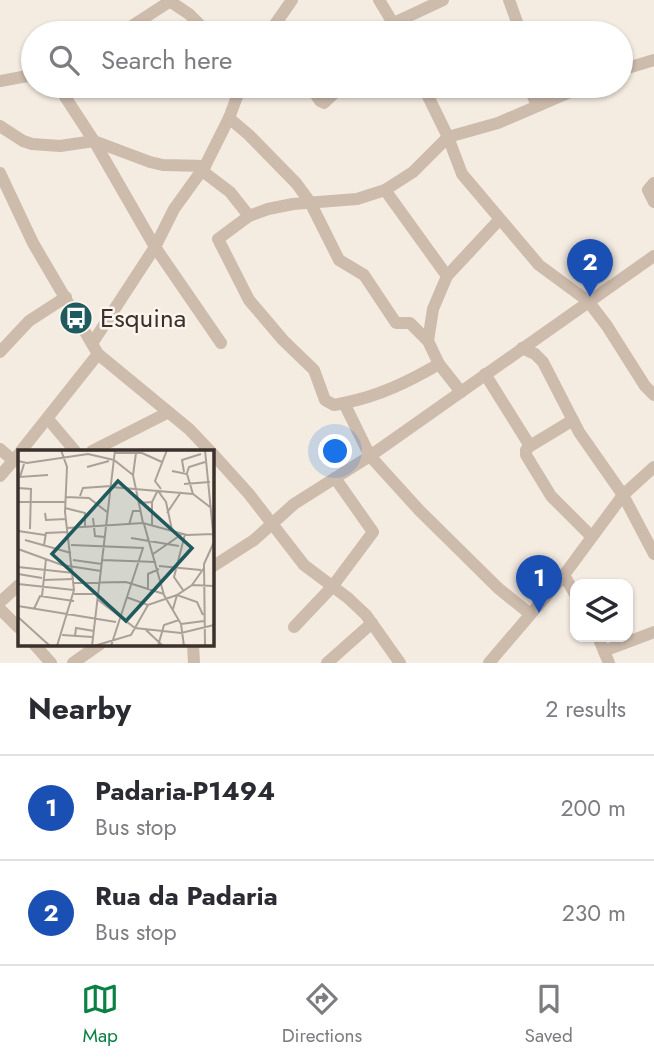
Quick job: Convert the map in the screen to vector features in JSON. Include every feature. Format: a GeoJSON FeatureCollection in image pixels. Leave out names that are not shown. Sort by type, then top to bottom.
{"type":"FeatureCollection","features":[{"type":"Feature","properties":{"kind":"street"},"geometry":{"type":"LineString","coordinates":[[277,21],[292,0]]}},
{"type":"Feature","properties":{"kind":"street"},"geometry":{"type":"LineString","coordinates":[[379,0],[392,21]]}},
{"type":"Feature","properties":{"kind":"street"},"geometry":{"type":"LineString","coordinates":[[408,21],[443,0]]}},
{"type":"Feature","properties":{"kind":"street"},"geometry":{"type":"LineString","coordinates":[[509,0],[517,21]]}},
{"type":"Feature","properties":{"kind":"street"},"geometry":{"type":"LineString","coordinates":[[139,21],[170,1],[196,21]]}},
{"type":"Feature","properties":{"kind":"street"},"geometry":{"type":"LineString","coordinates":[[633,66],[654,60]]}},
{"type":"Feature","properties":{"kind":"street"},"geometry":{"type":"LineString","coordinates":[[0,80],[21,77]]}},
{"type":"Feature","properties":{"kind":"street"},"geometry":{"type":"LineString","coordinates":[[66,98],[155,247],[221,343]]}},
{"type":"Feature","properties":{"kind":"street"},"geometry":{"type":"LineString","coordinates":[[22,450],[48,419],[96,348],[174,209],[203,168],[229,118],[235,98]]}},
{"type":"Feature","properties":{"kind":"street"},"geometry":{"type":"LineString","coordinates":[[429,98],[462,174],[538,265],[588,301],[645,386],[654,395]]}},
{"type":"Feature","properties":{"kind":"street"},"geometry":{"type":"LineString","coordinates":[[534,98],[537,106]]}},
{"type":"Feature","properties":{"kind":"street"},"geometry":{"type":"LineString","coordinates":[[439,364],[369,398],[334,405],[325,400],[314,370],[282,340],[256,310],[219,244],[220,236],[249,216],[268,209],[310,202],[356,199],[385,190],[413,172],[448,137],[498,123],[556,98]]}},
{"type":"Feature","properties":{"kind":"street"},"geometry":{"type":"LineString","coordinates":[[229,118],[282,168],[310,202],[339,260],[370,282],[396,323],[410,323],[428,341],[439,364],[461,391]]}},
{"type":"Feature","properties":{"kind":"street"},"geometry":{"type":"LineString","coordinates":[[0,126],[32,144],[60,146],[94,141],[150,162],[203,168],[230,192],[249,216]]}},
{"type":"Feature","properties":{"kind":"street"},"geometry":{"type":"LineString","coordinates":[[1,178],[33,243],[96,348],[167,413],[184,424],[209,450]]}},
{"type":"Feature","properties":{"kind":"street"},"geometry":{"type":"LineString","coordinates":[[654,183],[648,190],[654,202]]}},
{"type":"Feature","properties":{"kind":"street"},"geometry":{"type":"LineString","coordinates":[[385,190],[447,276]]}},
{"type":"Feature","properties":{"kind":"street"},"geometry":{"type":"LineString","coordinates":[[428,341],[433,309],[447,276],[499,220]]}},
{"type":"Feature","properties":{"kind":"street"},"geometry":{"type":"LineString","coordinates":[[214,566],[244,547],[294,504],[370,456],[588,301],[652,260]]}},
{"type":"Feature","properties":{"kind":"street"},"geometry":{"type":"LineString","coordinates":[[0,352],[29,321],[66,298]]}},
{"type":"Feature","properties":{"kind":"street"},"geometry":{"type":"LineString","coordinates":[[522,348],[540,358],[573,420],[623,495],[654,554]]}},
{"type":"Feature","properties":{"kind":"street"},"geometry":{"type":"LineString","coordinates":[[485,374],[530,446]]}},
{"type":"Feature","properties":{"kind":"street"},"geometry":{"type":"LineString","coordinates":[[344,403],[370,456],[419,510],[498,587],[529,613]]}},
{"type":"Feature","properties":{"kind":"street"},"geometry":{"type":"LineString","coordinates":[[94,450],[167,413]]}},
{"type":"Feature","properties":{"kind":"street"},"geometry":{"type":"LineString","coordinates":[[48,419],[74,450]]}},
{"type":"Feature","properties":{"kind":"street"},"geometry":{"type":"LineString","coordinates":[[573,420],[530,446],[526,455],[551,496],[591,536]]}},
{"type":"Feature","properties":{"kind":"street"},"geometry":{"type":"LineString","coordinates":[[0,449],[18,455],[0,476]]}},
{"type":"Feature","properties":{"kind":"street"},"geometry":{"type":"LineString","coordinates":[[214,455],[273,523],[304,565],[353,603],[372,623],[400,663]]}},
{"type":"Feature","properties":{"kind":"street"},"geometry":{"type":"LineString","coordinates":[[489,663],[564,575],[623,495],[652,474]]}},
{"type":"Feature","properties":{"kind":"street"},"geometry":{"type":"LineString","coordinates":[[294,627],[332,587],[373,532],[335,478]]}},
{"type":"Feature","properties":{"kind":"street"},"geometry":{"type":"LineString","coordinates":[[564,575],[570,585]]}},
{"type":"Feature","properties":{"kind":"street"},"geometry":{"type":"LineString","coordinates":[[0,602],[18,586]]}},
{"type":"Feature","properties":{"kind":"street"},"geometry":{"type":"LineString","coordinates":[[0,609],[18,627]]}},
{"type":"Feature","properties":{"kind":"street"},"geometry":{"type":"LineString","coordinates":[[327,663],[372,623]]}},
{"type":"Feature","properties":{"kind":"street"},"geometry":{"type":"LineString","coordinates":[[606,657],[654,632]]}},
{"type":"Feature","properties":{"kind":"street"},"geometry":{"type":"LineString","coordinates":[[36,646],[51,663]]}},
{"type":"Feature","properties":{"kind":"street"},"geometry":{"type":"LineString","coordinates":[[73,663],[97,646]]}},
{"type":"Feature","properties":{"kind":"place","name":"Rua da Padaria"},"geometry":{"type":"Point","coordinates":[590,297]}},
{"type":"Feature","properties":{"kind":"place","name":"Esquina"},"geometry":{"type":"Point","coordinates":[76,318]}},
{"type":"Feature","properties":{"kind":"place","name":"Padaria-P1494"},"geometry":{"type":"Point","coordinates":[539,613]}}]}
